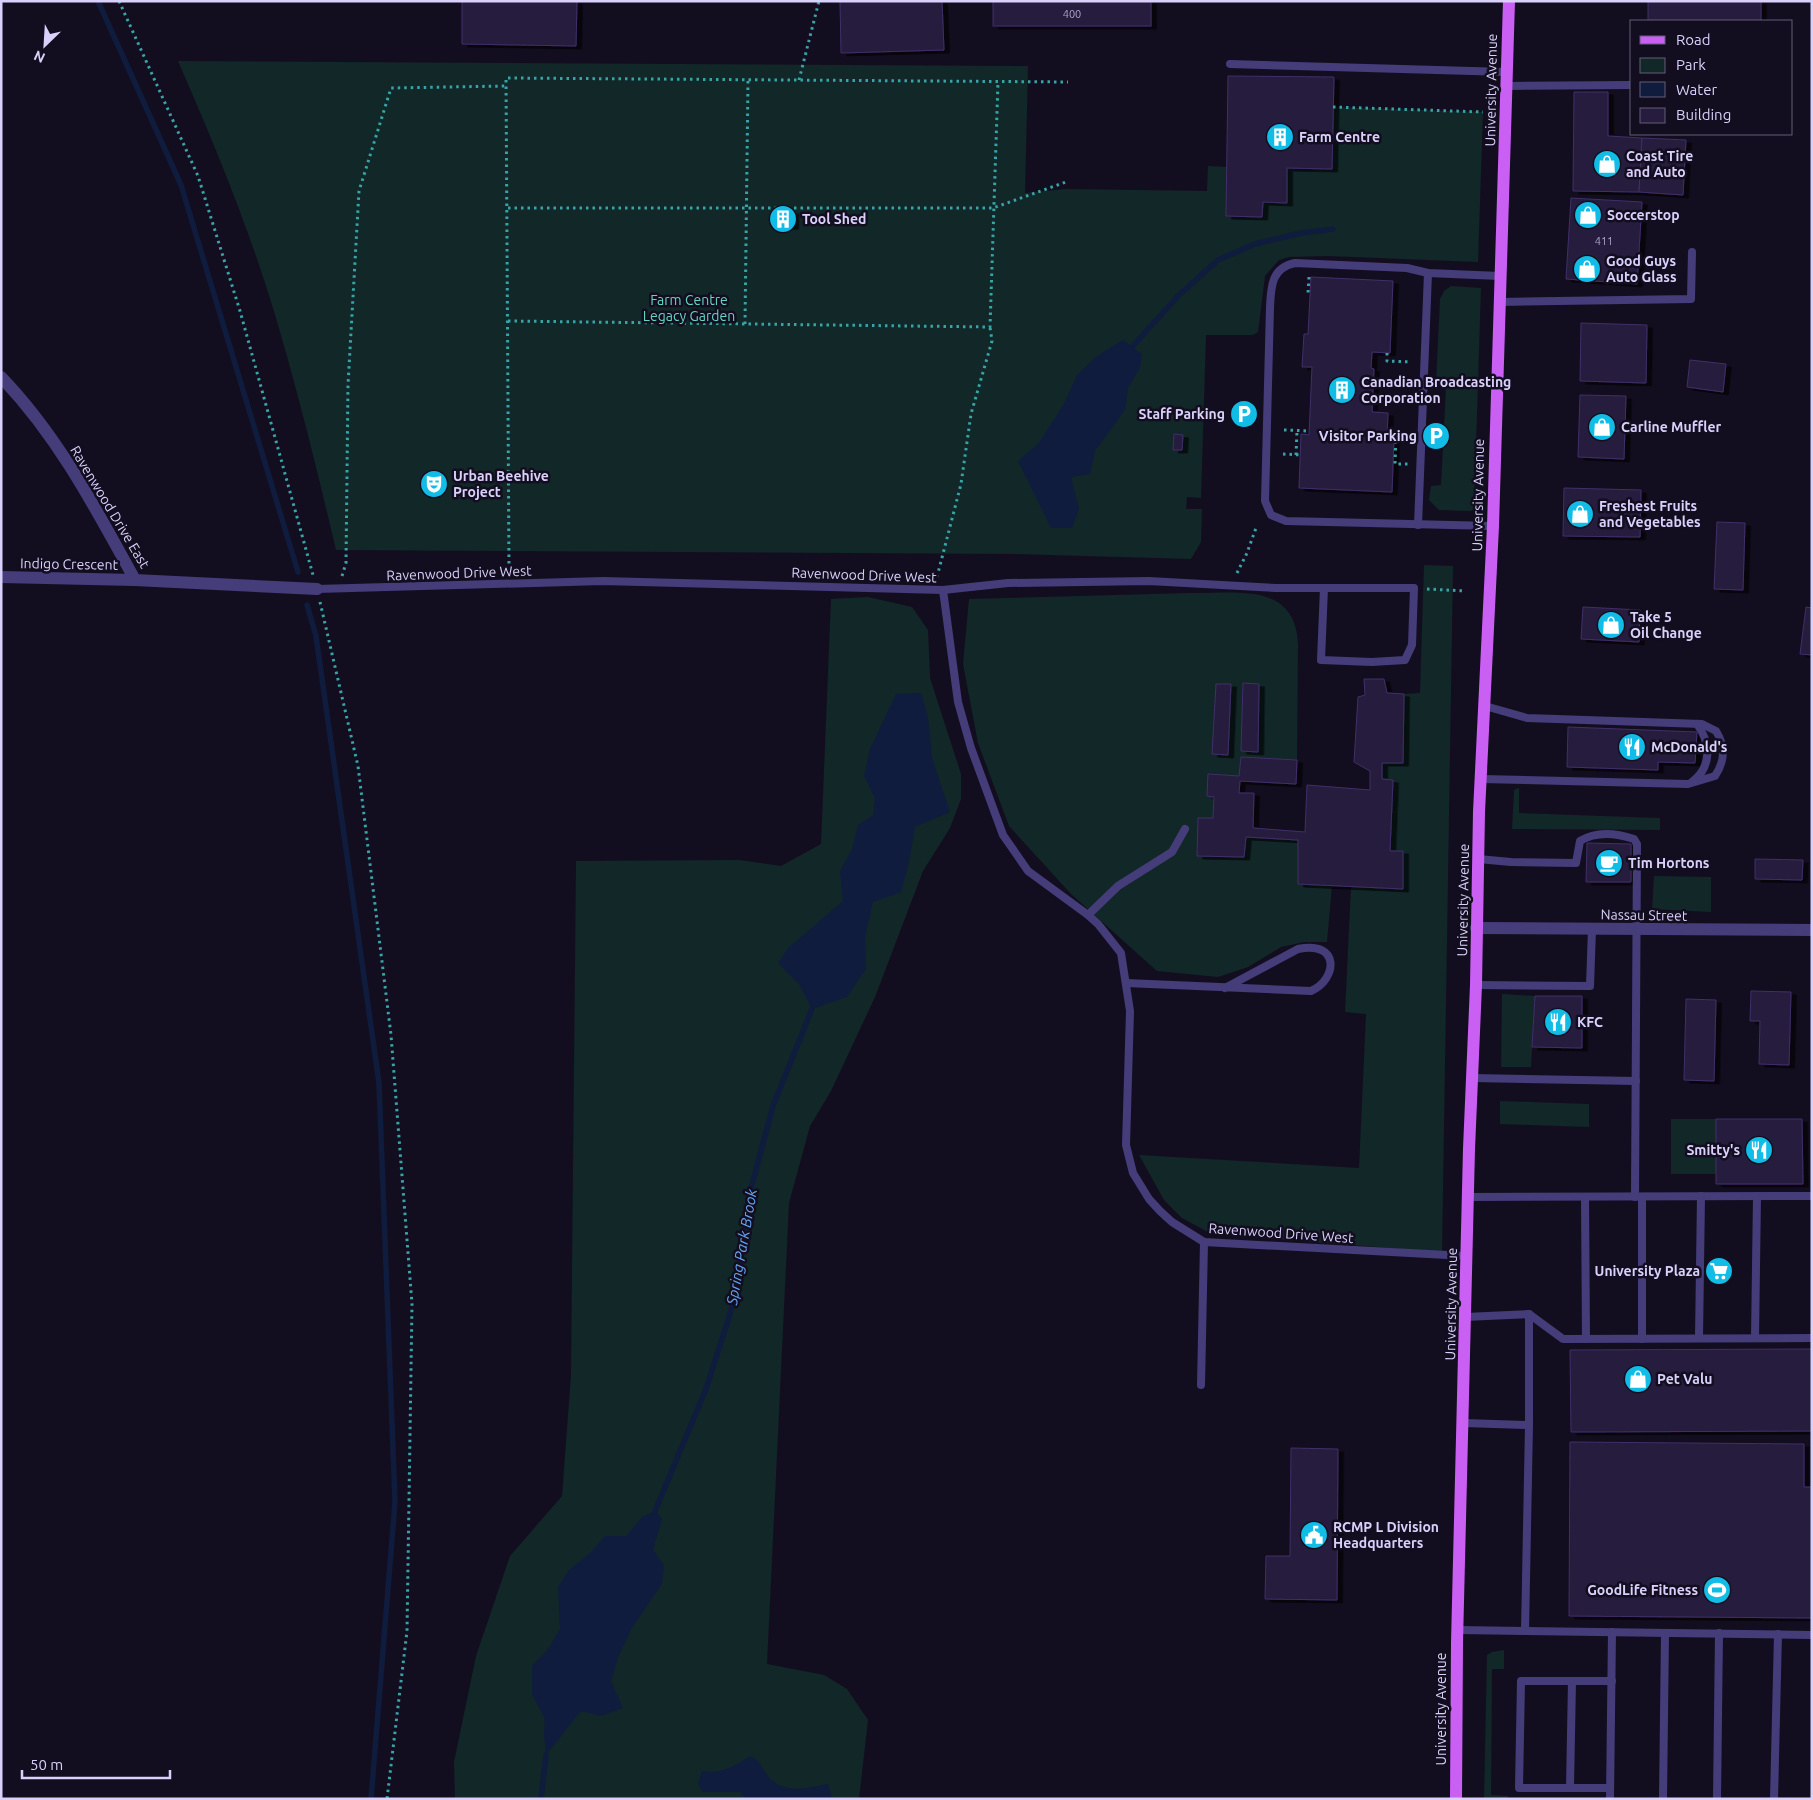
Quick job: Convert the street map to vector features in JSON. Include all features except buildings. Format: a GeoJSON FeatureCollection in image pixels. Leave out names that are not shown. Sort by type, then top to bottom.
{"type":"FeatureCollection","features":[{"type":"Feature","properties":{"kind":"main road","name":"University Avenue"},"geometry":{"type":"LineString","coordinates":[[1456,1799],[1466,1256],[1476,985],[1478,859],[1493,526],[1509,1]]}},
{"type":"Feature","properties":{"kind":"street","name":"Ravenwood Drive East"},"geometry":{"type":"LineString","coordinates":[[1,377],[29,406],[84,488],[135,580],[317,589]]}},
{"type":"Feature","properties":{"kind":"street","name":"Indigo Crescent"},"geometry":{"type":"LineString","coordinates":[[1,577],[135,580]]}},
{"type":"Feature","properties":{"kind":"street","name":"Nassau Street"},"geometry":{"type":"LineString","coordinates":[[1476,928],[1812,930]]}},
{"type":"Feature","properties":{"kind":"lane"},"geometry":{"type":"LineString","coordinates":[[1230,64],[1507,72]]}},
{"type":"Feature","properties":{"kind":"lane"},"geometry":{"type":"LineString","coordinates":[[1506,86],[1630,86]]}},
{"type":"Feature","properties":{"kind":"lane"},"geometry":{"type":"LineString","coordinates":[[1499,302],[1691,299],[1692,252]]}},
{"type":"Feature","properties":{"kind":"lane"},"geometry":{"type":"LineString","coordinates":[[1493,526],[1286,521],[1271,515],[1265,501],[1270,307],[1274,277],[1279,269],[1295,263],[1407,268],[1428,273],[1500,276]]}},
{"type":"Feature","properties":{"kind":"lane"},"geometry":{"type":"LineString","coordinates":[[1418,524],[1428,273]]}},
{"type":"Feature","properties":{"kind":"lane","name":"Ravenwood Drive West"},"geometry":{"type":"LineString","coordinates":[[317,589],[603,581],[944,590],[958,702],[971,748],[1002,835],[1028,871],[1088,915],[1098,924],[1121,953],[1130,1011],[1126,1146],[1133,1173],[1149,1199],[1172,1222],[1204,1242],[1466,1256]]}},
{"type":"Feature","properties":{"kind":"lane"},"geometry":{"type":"LineString","coordinates":[[944,590],[1008,583],[1149,581],[1324,588],[1414,588],[1412,645],[1406,660],[1372,662],[1322,660],[1324,588]]}},
{"type":"Feature","properties":{"kind":"lane"},"geometry":{"type":"LineString","coordinates":[[1481,779],[1688,784],[1715,776],[1722,766],[1723,756],[1723,745],[1716,731],[1697,724],[1527,718],[1484,706]]}},
{"type":"Feature","properties":{"kind":"lane"},"geometry":{"type":"LineString","coordinates":[[1688,784],[1699,776],[1707,764],[1706,739],[1697,724]]}},
{"type":"Feature","properties":{"kind":"lane"},"geometry":{"type":"LineString","coordinates":[[1088,915],[1118,886],[1172,852],[1185,829]]}},
{"type":"Feature","properties":{"kind":"lane"},"geometry":{"type":"LineString","coordinates":[[1478,859],[1511,862],[1576,863],[1580,841],[1590,835],[1622,835],[1634,839],[1638,856],[1636,1081],[1642,1339]]}},
{"type":"Feature","properties":{"kind":"lane"},"geometry":{"type":"LineString","coordinates":[[1476,985],[1590,986],[1592,929]]}},
{"type":"Feature","properties":{"kind":"lane"},"geometry":{"type":"LineString","coordinates":[[1126,983],[1226,988],[1311,991],[1319,987],[1324,980],[1330,967],[1330,960],[1328,954],[1321,948],[1311,946],[1298,949],[1226,988]]}},
{"type":"Feature","properties":{"kind":"lane"},"geometry":{"type":"LineString","coordinates":[[1472,1078],[1636,1081]]}},
{"type":"Feature","properties":{"kind":"lane"},"geometry":{"type":"LineString","coordinates":[[1699,1338],[1701,1196]]}},
{"type":"Feature","properties":{"kind":"lane"},"geometry":{"type":"LineString","coordinates":[[1755,1338],[1757,1196]]}},
{"type":"Feature","properties":{"kind":"lane"},"geometry":{"type":"LineString","coordinates":[[1468,1197],[1812,1196]]}},
{"type":"Feature","properties":{"kind":"lane"},"geometry":{"type":"LineString","coordinates":[[1585,1197],[1586,1339]]}},
{"type":"Feature","properties":{"kind":"lane"},"geometry":{"type":"LineString","coordinates":[[1201,1385],[1204,1242]]}},
{"type":"Feature","properties":{"kind":"lane"},"geometry":{"type":"LineString","coordinates":[[1465,1316],[1529,1314],[1563,1339],[1812,1338]]}},
{"type":"Feature","properties":{"kind":"lane"},"geometry":{"type":"LineString","coordinates":[[1525,1631],[1529,1314]]}},
{"type":"Feature","properties":{"kind":"lane"},"geometry":{"type":"LineString","coordinates":[[1464,1423],[1529,1425]]}},
{"type":"Feature","properties":{"kind":"lane"},"geometry":{"type":"LineString","coordinates":[[1458,1630],[1812,1635]]}},
{"type":"Feature","properties":{"kind":"lane"},"geometry":{"type":"LineString","coordinates":[[1610,1799],[1612,1632]]}},
{"type":"Feature","properties":{"kind":"lane"},"geometry":{"type":"LineString","coordinates":[[1663,1799],[1665,1633]]}},
{"type":"Feature","properties":{"kind":"lane"},"geometry":{"type":"LineString","coordinates":[[1717,1799],[1719,1633]]}},
{"type":"Feature","properties":{"kind":"lane"},"geometry":{"type":"LineString","coordinates":[[1774,1799],[1778,1634]]}},
{"type":"Feature","properties":{"kind":"lane"},"geometry":{"type":"LineString","coordinates":[[1610,1788],[1519,1788],[1521,1680],[1612,1681]]}},
{"type":"Feature","properties":{"kind":"lane"},"geometry":{"type":"LineString","coordinates":[[1570,1788],[1572,1680]]}},
{"type":"Feature","properties":{"kind":"path"},"geometry":{"type":"LineString","coordinates":[[119,1],[198,176],[240,311],[317,589],[358,766],[391,1035],[412,1304],[407,1632],[387,1799]]}},
{"type":"Feature","properties":{"kind":"path"},"geometry":{"type":"LineString","coordinates":[[799,80],[819,1]]}},
{"type":"Feature","properties":{"kind":"path"},"geometry":{"type":"LineString","coordinates":[[509,584],[506,78],[1068,82]]}},
{"type":"Feature","properties":{"kind":"path"},"geometry":{"type":"LineString","coordinates":[[745,324],[748,80]]}},
{"type":"Feature","properties":{"kind":"path"},"geometry":{"type":"LineString","coordinates":[[934,590],[961,484],[971,414],[992,341],[990,327],[998,82]]}},
{"type":"Feature","properties":{"kind":"path"},"geometry":{"type":"LineString","coordinates":[[333,589],[342,575],[346,564],[348,385],[359,191],[382,114],[391,88],[506,86]]}},
{"type":"Feature","properties":{"kind":"path"},"geometry":{"type":"LineString","coordinates":[[1333,107],[1483,112]]}},
{"type":"Feature","properties":{"kind":"path"},"geometry":{"type":"LineString","coordinates":[[508,208],[993,208],[1066,182]]}},
{"type":"Feature","properties":{"kind":"path"},"geometry":{"type":"LineString","coordinates":[[1310,292],[1308,292],[1309,276],[1317,276]]}},
{"type":"Feature","properties":{"kind":"path"},"geometry":{"type":"LineString","coordinates":[[508,321],[990,327]]}},
{"type":"Feature","properties":{"kind":"path"},"geometry":{"type":"LineString","coordinates":[[1387,353],[1386,361],[1424,363]]}},
{"type":"Feature","properties":{"kind":"path"},"geometry":{"type":"LineString","coordinates":[[1284,430],[1309,431]]}},
{"type":"Feature","properties":{"kind":"path"},"geometry":{"type":"LineString","coordinates":[[1284,454],[1298,455],[1297,431]]}},
{"type":"Feature","properties":{"kind":"path"},"geometry":{"type":"LineString","coordinates":[[1387,434],[1421,436]]}},
{"type":"Feature","properties":{"kind":"path"},"geometry":{"type":"LineString","coordinates":[[1396,435],[1395,464],[1420,464]]}},
{"type":"Feature","properties":{"kind":"path"},"geometry":{"type":"LineString","coordinates":[[1231,585],[1247,553],[1256,528]]}},
{"type":"Feature","properties":{"kind":"path"},"geometry":{"type":"LineString","coordinates":[[1414,588],[1465,591]]}},
{"type":"Feature","properties":{"kind":"green space","name":"Farm Centre Legacy Garden"},"geometry":{"type":"Polygon","coordinates":[[[178,61],[1028,66],[1025,193],[1065,189],[1207,191],[1208,166],[1227,167],[1226,216],[1262,217],[1263,202],[1287,203],[1287,168],[1332,169],[1333,107],[1483,112],[1478,262],[1328,256],[1289,257],[1279,260],[1265,276],[1258,332],[1253,335],[1206,335],[1201,498],[1187,497],[1186,509],[1202,509],[1201,542],[1191,559],[1015,554],[336,550],[298,398],[263,276],[229,183],[178,61]]]}},
{"type":"Feature","properties":{"kind":"green space"},"geometry":{"type":"Polygon","coordinates":[[[1451,286],[1481,288],[1474,507],[1472,511],[1439,510],[1429,500],[1431,486],[1441,485],[1446,388],[1436,384],[1440,299],[1444,291],[1451,286]]]}},
{"type":"Feature","properties":{"kind":"green space"},"geometry":{"type":"Polygon","coordinates":[[[1424,565],[1453,566],[1442,1252],[1260,1238],[1206,1231],[1182,1218],[1164,1200],[1139,1155],[1359,1168],[1366,1014],[1345,1012],[1351,887],[1402,889],[1390,851],[1393,780],[1382,779],[1382,763],[1403,762],[1404,694],[1420,693],[1424,565]]]}},
{"type":"Feature","properties":{"kind":"green space"},"geometry":{"type":"Polygon","coordinates":[[[1243,593],[1260,595],[1275,600],[1286,610],[1294,624],[1298,644],[1297,760],[1241,757],[1239,776],[1208,774],[1207,796],[1214,797],[1213,818],[1198,818],[1197,856],[1244,857],[1246,837],[1298,840],[1298,884],[1332,886],[1327,942],[1304,942],[1281,947],[1248,967],[1218,977],[1157,971],[1071,894],[1009,826],[978,743],[963,664],[969,599],[1243,593]]]}},
{"type":"Feature","properties":{"kind":"green space"},"geometry":{"type":"Polygon","coordinates":[[[868,597],[912,607],[928,630],[930,678],[961,774],[961,799],[950,828],[923,871],[875,997],[831,1091],[810,1126],[789,1203],[767,1664],[824,1675],[847,1689],[868,1720],[859,1799],[455,1799],[454,1762],[476,1656],[510,1556],[562,1496],[571,1375],[576,861],[739,860],[781,866],[821,844],[831,599],[868,597]]]}},
{"type":"Feature","properties":{"kind":"green space"},"geometry":{"type":"Polygon","coordinates":[[[1519,788],[1519,813],[1660,818],[1660,830],[1512,829],[1514,790],[1519,788]]]}},
{"type":"Feature","properties":{"kind":"green space"},"geometry":{"type":"Polygon","coordinates":[[[1654,876],[1711,877],[1711,912],[1652,909],[1654,876]]]}},
{"type":"Feature","properties":{"kind":"green space"},"geometry":{"type":"Polygon","coordinates":[[[1502,994],[1535,996],[1531,1067],[1501,1067],[1502,994]]]}},
{"type":"Feature","properties":{"kind":"green space"},"geometry":{"type":"Polygon","coordinates":[[[1500,1101],[1589,1104],[1589,1127],[1500,1124],[1500,1101]]]}},
{"type":"Feature","properties":{"kind":"green space"},"geometry":{"type":"Polygon","coordinates":[[[1671,1119],[1716,1119],[1716,1174],[1671,1174],[1671,1119]]]}},
{"type":"Feature","properties":{"kind":"green space"},"geometry":{"type":"Polygon","coordinates":[[[1504,1650],[1504,1669],[1492,1669],[1491,1795],[1508,1796],[1508,1799],[1484,1799],[1487,1655],[1504,1650]]]}},
{"type":"Feature","properties":{"kind":"water"},"geometry":{"type":"Polygon","coordinates":[[[1123,340],[1142,354],[1140,368],[1128,388],[1125,410],[1095,451],[1090,474],[1071,477],[1079,509],[1072,528],[1051,528],[1018,461],[1038,444],[1064,404],[1077,375],[1097,356],[1123,340]]]}},
{"type":"Feature","properties":{"kind":"water"},"geometry":{"type":"Polygon","coordinates":[[[921,693],[928,717],[932,758],[950,812],[915,827],[909,862],[901,892],[873,902],[865,937],[866,969],[847,997],[812,1009],[799,984],[778,963],[788,948],[843,901],[840,871],[852,849],[858,825],[873,815],[875,798],[864,776],[870,749],[896,694],[921,693]]]}},
{"type":"Feature","properties":{"kind":"water"},"geometry":{"type":"Polygon","coordinates":[[[655,1511],[662,1519],[653,1550],[664,1565],[662,1584],[632,1628],[619,1655],[611,1681],[623,1708],[601,1716],[581,1711],[546,1755],[545,1719],[532,1694],[532,1666],[548,1649],[560,1629],[558,1587],[569,1570],[590,1553],[605,1536],[626,1536],[642,1517],[655,1511]]]}},
{"type":"Feature","properties":{"kind":"water"},"geometry":{"type":"Polygon","coordinates":[[[750,1756],[759,1762],[774,1782],[781,1786],[796,1789],[828,1784],[832,1797],[746,1799],[740,1792],[703,1792],[698,1784],[702,1771],[709,1772],[728,1769],[750,1756]]]}},
{"type":"Feature","properties":{"kind":"waterway"},"geometry":{"type":"LineString","coordinates":[[98,1],[181,185],[298,572]]}},
{"type":"Feature","properties":{"kind":"waterway","name":"Spring Park Brook"},"geometry":{"type":"LineString","coordinates":[[1132,347],[1178,296],[1218,260],[1255,244],[1301,233],[1333,229]]}},
{"type":"Feature","properties":{"kind":"waterway"},"geometry":{"type":"LineString","coordinates":[[307,605],[316,636],[379,1083],[395,1502],[371,1799]]}},
{"type":"Feature","properties":{"kind":"waterway","name":"Spring Park Brook"},"geometry":{"type":"LineString","coordinates":[[655,1511],[706,1389],[737,1292],[750,1192],[773,1106],[812,1009]]}},
{"type":"Feature","properties":{"kind":"waterway","name":"Spring Park Brook"},"geometry":{"type":"LineString","coordinates":[[541,1799],[546,1755]]}},
{"type":"Feature","properties":{"kind":"place","name":"Farm Centre"},"geometry":{"type":"Point","coordinates":[1280,137]}},
{"type":"Feature","properties":{"kind":"place","name":"Coast Tire and Auto"},"geometry":{"type":"Point","coordinates":[1607,164]}},
{"type":"Feature","properties":{"kind":"place","name":"Soccerstop"},"geometry":{"type":"Point","coordinates":[1588,215]}},
{"type":"Feature","properties":{"kind":"place","name":"Tool Shed"},"geometry":{"type":"Point","coordinates":[783,219]}},
{"type":"Feature","properties":{"kind":"place","name":"Good Guys Auto Glass"},"geometry":{"type":"Point","coordinates":[1587,269]}},
{"type":"Feature","properties":{"kind":"place","name":"Canadian Broadcasting Corporation"},"geometry":{"type":"Point","coordinates":[1342,390]}},
{"type":"Feature","properties":{"kind":"place","name":"Staff Parking"},"geometry":{"type":"Point","coordinates":[1244,414]}},
{"type":"Feature","properties":{"kind":"place","name":"Carline Muffler"},"geometry":{"type":"Point","coordinates":[1602,427]}},
{"type":"Feature","properties":{"kind":"place","name":"Visitor Parking"},"geometry":{"type":"Point","coordinates":[1436,436]}},
{"type":"Feature","properties":{"kind":"place","name":"Urban Beehive Project"},"geometry":{"type":"Point","coordinates":[434,484]}},
{"type":"Feature","properties":{"kind":"place","name":"Freshest Fruits and Vegetables"},"geometry":{"type":"Point","coordinates":[1580,514]}},
{"type":"Feature","properties":{"kind":"place","name":"Take 5 Oil Change"},"geometry":{"type":"Point","coordinates":[1611,625]}},
{"type":"Feature","properties":{"kind":"place","name":"McDonald's"},"geometry":{"type":"Point","coordinates":[1632,747]}},
{"type":"Feature","properties":{"kind":"place","name":"Tim Hortons"},"geometry":{"type":"Point","coordinates":[1609,863]}},
{"type":"Feature","properties":{"kind":"place","name":"KFC"},"geometry":{"type":"Point","coordinates":[1558,1022]}},
{"type":"Feature","properties":{"kind":"place","name":"Smitty's"},"geometry":{"type":"Point","coordinates":[1759,1150]}},
{"type":"Feature","properties":{"kind":"place","name":"University Plaza"},"geometry":{"type":"Point","coordinates":[1719,1271]}},
{"type":"Feature","properties":{"kind":"place","name":"Pet Valu"},"geometry":{"type":"Point","coordinates":[1638,1379]}},
{"type":"Feature","properties":{"kind":"place","name":"RCMP L Division Headquarters"},"geometry":{"type":"Point","coordinates":[1314,1535]}},
{"type":"Feature","properties":{"kind":"place","name":"GoodLife Fitness"},"geometry":{"type":"Point","coordinates":[1717,1590]}}]}
